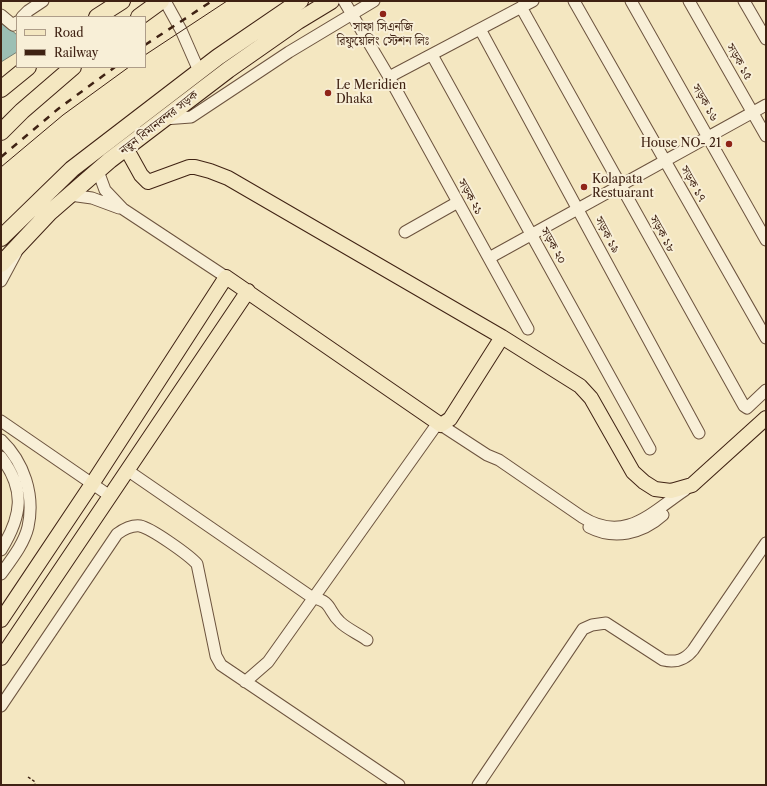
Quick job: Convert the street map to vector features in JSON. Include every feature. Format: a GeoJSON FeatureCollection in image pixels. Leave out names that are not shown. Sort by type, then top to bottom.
{"type":"FeatureCollection","features":[{"type":"Feature","properties":{"kind":"highway"},"geometry":{"type":"LineString","coordinates":[[99,16],[122,1]]}},
{"type":"Feature","properties":{"kind":"highway"},"geometry":{"type":"LineString","coordinates":[[140,16],[161,1]]}},
{"type":"Feature","properties":{"kind":"highway","name":"নতুন বিমানবন্দর সড়ক"},"geometry":{"type":"LineString","coordinates":[[1,238],[72,169],[199,71],[261,26],[300,1]]}},
{"type":"Feature","properties":{"kind":"highway","name":"নতুন বিমানবন্দর সড়ক"},"geometry":{"type":"LineString","coordinates":[[1,264],[20,243],[70,195],[126,148],[264,44],[331,1]]}},
{"type":"Feature","properties":{"kind":"highway"},"geometry":{"type":"LineString","coordinates":[[1,89],[27,68]]}},
{"type":"Feature","properties":{"kind":"highway"},"geometry":{"type":"LineString","coordinates":[[1,132],[22,111],[72,68]]}},
{"type":"Feature","properties":{"kind":"main road"},"geometry":{"type":"LineString","coordinates":[[126,148],[145,181],[152,182],[189,167],[196,167],[228,178],[502,336],[580,386],[595,404],[633,472],[655,489],[666,491],[676,490],[692,485],[766,418]]}},
{"type":"Feature","properties":{"kind":"main road"},"geometry":{"type":"LineString","coordinates":[[1,620],[92,484],[226,277],[441,425],[450,419],[502,336]]}},
{"type":"Feature","properties":{"kind":"main road"},"geometry":{"type":"LineString","coordinates":[[1,658],[248,291]]}},
{"type":"Feature","properties":{"kind":"street"},"geometry":{"type":"LineString","coordinates":[[23,16],[43,1]]}},
{"type":"Feature","properties":{"kind":"street"},"geometry":{"type":"LineString","coordinates":[[165,1],[181,30],[199,71]]}},
{"type":"Feature","properties":{"kind":"street","name":"সড়ক ২১"},"geometry":{"type":"LineString","coordinates":[[344,1],[389,77],[528,329]]}},
{"type":"Feature","properties":{"kind":"street"},"geometry":{"type":"LineString","coordinates":[[164,119],[191,116],[289,52],[374,1]]}},
{"type":"Feature","properties":{"kind":"street"},"geometry":{"type":"LineString","coordinates":[[389,77],[533,1]]}},
{"type":"Feature","properties":{"kind":"street","name":"সড়ক ১৭"},"geometry":{"type":"LineString","coordinates":[[574,1],[766,338]]}},
{"type":"Feature","properties":{"kind":"street","name":"সড়ক ১৬"},"geometry":{"type":"LineString","coordinates":[[631,1],[766,240]]}},
{"type":"Feature","properties":{"kind":"street","name":"সড়ক ১৫"},"geometry":{"type":"LineString","coordinates":[[689,1],[766,136]]}},
{"type":"Feature","properties":{"kind":"street"},"geometry":{"type":"LineString","coordinates":[[744,1],[766,39]]}},
{"type":"Feature","properties":{"kind":"street","name":"সড়ক ১৮"},"geometry":{"type":"LineString","coordinates":[[522,7],[744,406],[747,408],[766,390]]}},
{"type":"Feature","properties":{"kind":"street"},"geometry":{"type":"LineString","coordinates":[[1,15],[13,25],[16,23]]}},
{"type":"Feature","properties":{"kind":"street","name":"সড়ক ১৯"},"geometry":{"type":"LineString","coordinates":[[480,29],[699,433]]}},
{"type":"Feature","properties":{"kind":"street","name":"সড়ক ২০"},"geometry":{"type":"LineString","coordinates":[[432,55],[650,449]]}},
{"type":"Feature","properties":{"kind":"street"},"geometry":{"type":"LineString","coordinates":[[489,258],[766,105]]}},
{"type":"Feature","properties":{"kind":"street"},"geometry":{"type":"LineString","coordinates":[[98,171],[105,190],[123,209],[226,277]]}},
{"type":"Feature","properties":{"kind":"street"},"geometry":{"type":"LineString","coordinates":[[70,195],[92,198],[123,209]]}},
{"type":"Feature","properties":{"kind":"street"},"geometry":{"type":"LineString","coordinates":[[405,232],[458,202]]}},
{"type":"Feature","properties":{"kind":"street"},"geometry":{"type":"LineString","coordinates":[[1,281],[20,243]]}},
{"type":"Feature","properties":{"kind":"street"},"geometry":{"type":"LineString","coordinates":[[1,421],[110,496]]}},
{"type":"Feature","properties":{"kind":"street"},"geometry":{"type":"LineString","coordinates":[[245,682],[268,662],[432,428],[441,425],[487,455],[498,465],[578,521],[623,534],[639,531],[660,518],[672,503],[692,485]]}},
{"type":"Feature","properties":{"kind":"street"},"geometry":{"type":"LineString","coordinates":[[1,440],[12,451],[25,476],[30,510],[28,527],[23,540],[1,574]]}},
{"type":"Feature","properties":{"kind":"street"},"geometry":{"type":"LineString","coordinates":[[1,457],[14,478],[19,502],[14,526],[1,550]]}},
{"type":"Feature","properties":{"kind":"street"},"geometry":{"type":"LineString","coordinates":[[127,470],[313,598],[321,599],[329,604],[340,622],[368,640]]}},
{"type":"Feature","properties":{"kind":"street"},"geometry":{"type":"LineString","coordinates":[[1,706],[117,534],[134,526],[147,528],[196,564],[216,656],[223,667],[399,785]]}},
{"type":"Feature","properties":{"kind":"street"},"geometry":{"type":"LineString","coordinates":[[478,785],[583,629],[592,624],[606,623],[663,660],[674,662],[684,659],[693,650],[766,543]]}},
{"type":"Feature","properties":{"kind":"path"},"geometry":{"type":"LineString","coordinates":[[28,777],[34,781],[35,785]]}},
{"type":"Feature","properties":{"kind":"water"},"geometry":{"type":"Polygon","coordinates":[[[1,21],[16,34],[16,53],[1,62],[1,21]]]}},
{"type":"Feature","properties":{"kind":"tram line"},"geometry":{"type":"LineString","coordinates":[[146,54],[227,1]]}},
{"type":"Feature","properties":{"kind":"tram line"},"geometry":{"type":"LineString","coordinates":[[1,167],[63,115],[128,68]]}},
{"type":"Feature","properties":{"kind":"railway"},"geometry":{"type":"LineString","coordinates":[[146,44],[212,1]]}},
{"type":"Feature","properties":{"kind":"railway"},"geometry":{"type":"LineString","coordinates":[[1,157],[58,109],[114,68]]}},
{"type":"Feature","properties":{"kind":"place","name":"সাফা সিএনজি রিফুয়েলিং স্টেশন লিঃ"},"geometry":{"type":"Point","coordinates":[383,14]}},
{"type":"Feature","properties":{"kind":"place","name":"Le Meridien Dhaka"},"geometry":{"type":"Point","coordinates":[328,93]}},
{"type":"Feature","properties":{"kind":"place","name":"House NO- 21"},"geometry":{"type":"Point","coordinates":[729,144]}},
{"type":"Feature","properties":{"kind":"place","name":"Kolapata Restuarant"},"geometry":{"type":"Point","coordinates":[584,187]}}]}
